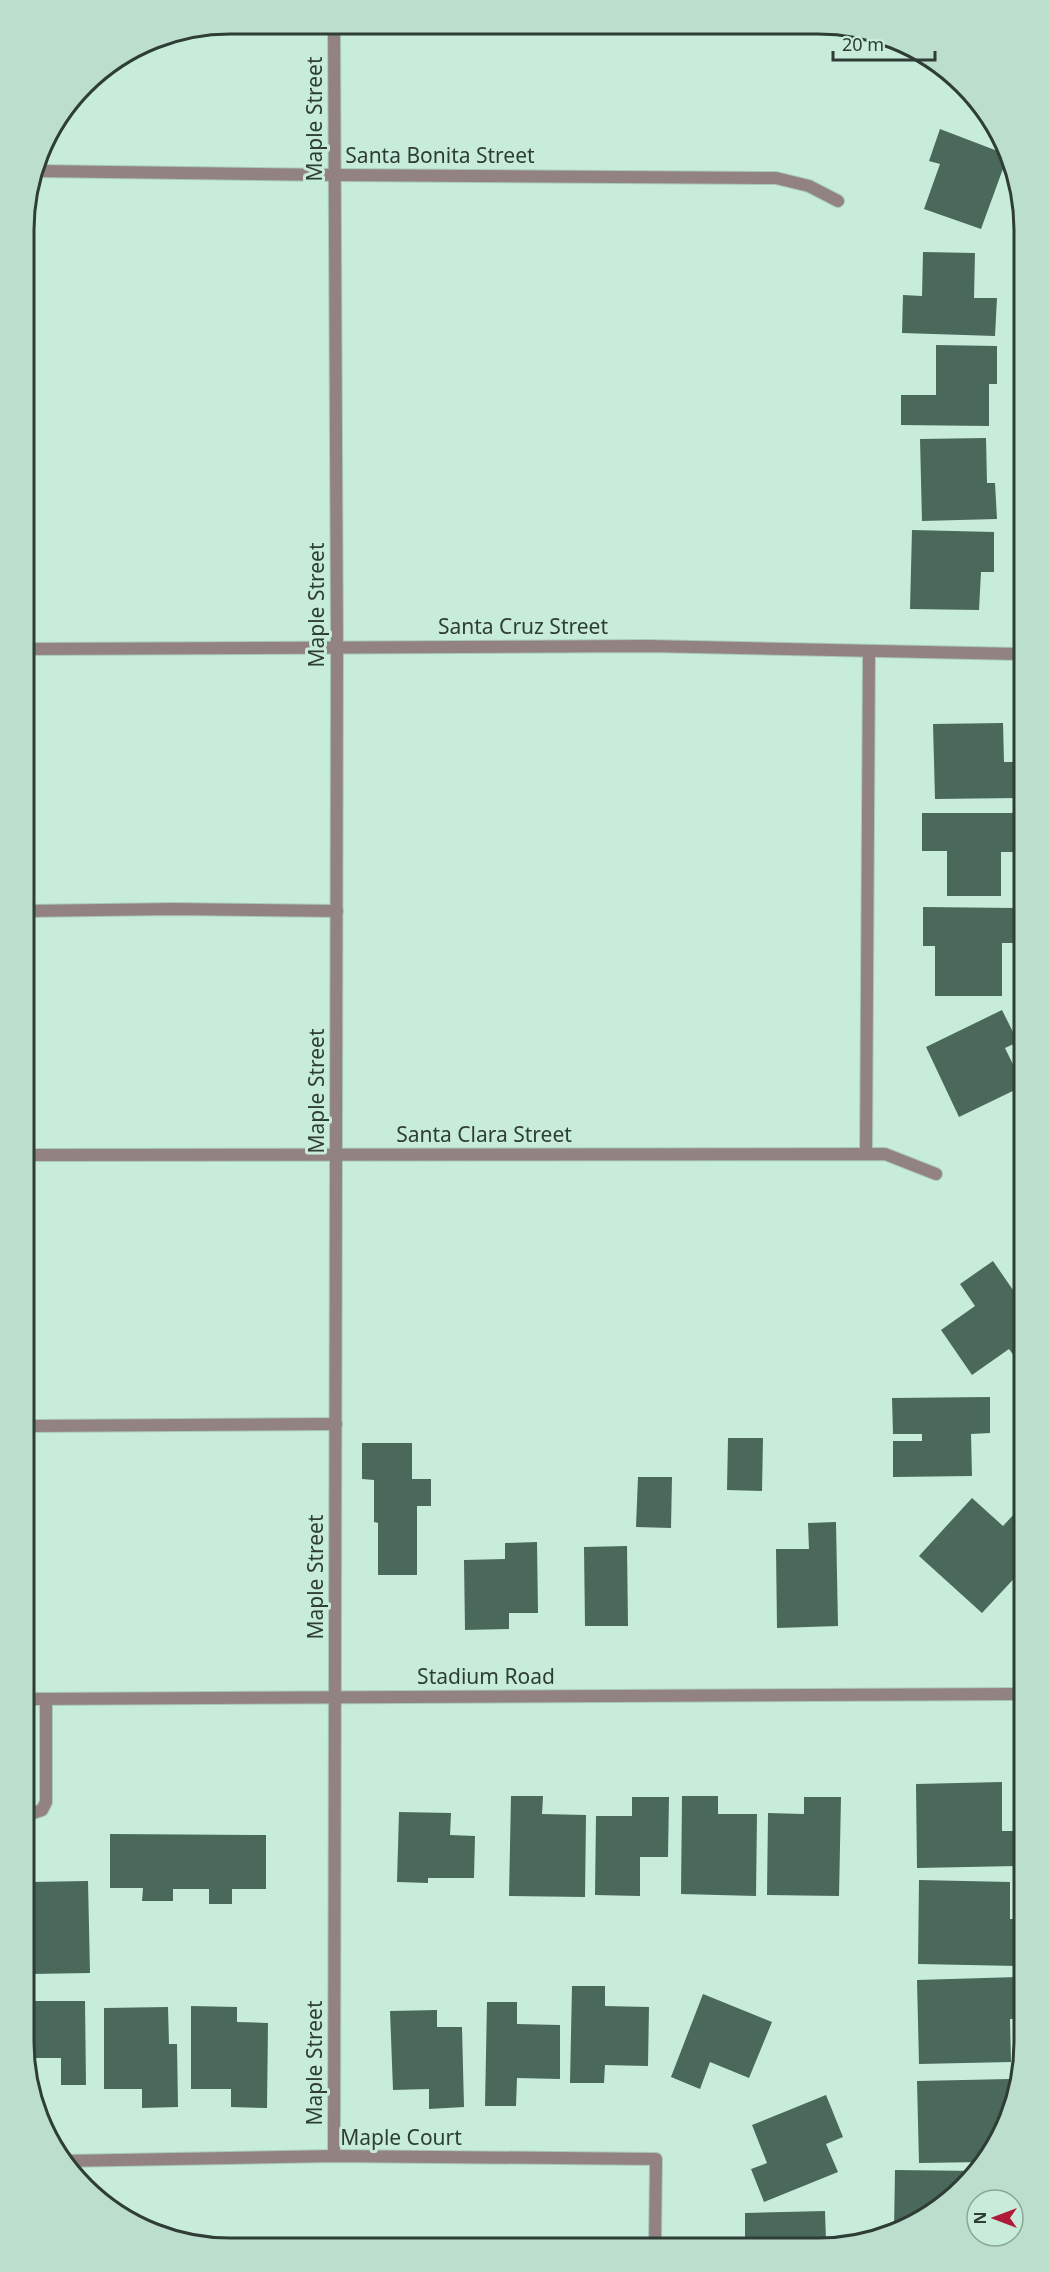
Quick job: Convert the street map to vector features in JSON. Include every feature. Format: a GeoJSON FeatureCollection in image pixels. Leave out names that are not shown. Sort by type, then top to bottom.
{"type":"FeatureCollection","features":[{"type":"Feature","properties":{"kind":"street","name":"Maple Street"},"geometry":{"type":"LineString","coordinates":[[334,34],[337,648],[334,2157]]}},
{"type":"Feature","properties":{"kind":"street","name":"Santa Bonita Street"},"geometry":{"type":"LineString","coordinates":[[44,171],[776,177],[808,186],[838,201]]}},
{"type":"Feature","properties":{"kind":"street","name":"Santa Cruz Street"},"geometry":{"type":"LineString","coordinates":[[35,649],[648,646],[1015,654]]}},
{"type":"Feature","properties":{"kind":"street"},"geometry":{"type":"LineString","coordinates":[[866,1154],[869,651]]}},
{"type":"Feature","properties":{"kind":"street"},"geometry":{"type":"LineString","coordinates":[[35,911],[173,909],[337,911]]}},
{"type":"Feature","properties":{"kind":"street","name":"Santa Clara Street"},"geometry":{"type":"LineString","coordinates":[[34,1155],[885,1154],[936,1174]]}},
{"type":"Feature","properties":{"kind":"street"},"geometry":{"type":"LineString","coordinates":[[34,1426],[336,1424]]}},
{"type":"Feature","properties":{"kind":"street","name":"Stadium Road"},"geometry":{"type":"LineString","coordinates":[[34,1699],[1014,1694]]}},
{"type":"Feature","properties":{"kind":"street"},"geometry":{"type":"LineString","coordinates":[[34,1813],[42,1810],[46,1802],[46,1699]]}},
{"type":"Feature","properties":{"kind":"street","name":"Maple Court"},"geometry":{"type":"LineString","coordinates":[[75,2161],[334,2157],[656,2159],[655,2238]]}},
{"type":"Feature","properties":{"kind":"building"},"geometry":{"type":"Polygon","coordinates":[[[940,129],[998,151],[1004,167],[981,229],[924,209],[940,164],[929,161],[940,129]]]}},
{"type":"Feature","properties":{"kind":"building"},"geometry":{"type":"Polygon","coordinates":[[[923,252],[975,253],[974,298],[997,298],[995,336],[902,333],[903,295],[922,296],[923,252]]]}},
{"type":"Feature","properties":{"kind":"building"},"geometry":{"type":"Polygon","coordinates":[[[936,345],[997,346],[997,384],[989,384],[989,426],[901,425],[901,395],[936,395],[936,345]]]}},
{"type":"Feature","properties":{"kind":"building"},"geometry":{"type":"Polygon","coordinates":[[[986,438],[987,483],[995,483],[997,519],[922,521],[920,439],[986,438]]]}},
{"type":"Feature","properties":{"kind":"building"},"geometry":{"type":"Polygon","coordinates":[[[912,530],[994,532],[994,572],[981,572],[979,610],[910,609],[912,530]]]}},
{"type":"Feature","properties":{"kind":"building"},"geometry":{"type":"Polygon","coordinates":[[[1003,723],[1004,762],[1015,762],[1015,798],[935,799],[933,724],[1003,723]]]}},
{"type":"Feature","properties":{"kind":"building"},"geometry":{"type":"Polygon","coordinates":[[[922,813],[1015,813],[1015,852],[1001,852],[1001,896],[947,896],[947,851],[922,851],[922,813]]]}},
{"type":"Feature","properties":{"kind":"building"},"geometry":{"type":"Polygon","coordinates":[[[923,907],[1015,908],[1015,943],[1002,943],[1002,996],[935,996],[935,946],[923,946],[923,907]]]}},
{"type":"Feature","properties":{"kind":"building"},"geometry":{"type":"Polygon","coordinates":[[[1002,1010],[1015,1035],[1015,1044],[1005,1048],[1015,1068],[1015,1090],[959,1117],[926,1047],[1002,1010]]]}},
{"type":"Feature","properties":{"kind":"building"},"geometry":{"type":"Polygon","coordinates":[[[993,1261],[1014,1292],[1014,1357],[1009,1349],[972,1375],[941,1330],[975,1306],[960,1284],[993,1261]]]}},
{"type":"Feature","properties":{"kind":"building"},"geometry":{"type":"Polygon","coordinates":[[[990,1397],[990,1433],[971,1434],[972,1476],[893,1477],[893,1441],[922,1441],[922,1434],[893,1434],[892,1398],[990,1397]]]}},
{"type":"Feature","properties":{"kind":"building"},"geometry":{"type":"Polygon","coordinates":[[[728,1438],[763,1438],[762,1491],[727,1490],[728,1438]]]}},
{"type":"Feature","properties":{"kind":"building"},"geometry":{"type":"Polygon","coordinates":[[[362,1443],[412,1443],[412,1479],[431,1479],[431,1506],[417,1506],[417,1575],[378,1575],[378,1523],[374,1522],[374,1480],[362,1479],[362,1443]]]}},
{"type":"Feature","properties":{"kind":"building"},"geometry":{"type":"Polygon","coordinates":[[[638,1477],[672,1477],[671,1528],[636,1527],[638,1477]]]}},
{"type":"Feature","properties":{"kind":"building"},"geometry":{"type":"Polygon","coordinates":[[[972,1498],[1003,1526],[1014,1514],[1014,1578],[982,1613],[919,1556],[972,1498]]]}},
{"type":"Feature","properties":{"kind":"building"},"geometry":{"type":"Polygon","coordinates":[[[836,1522],[838,1626],[777,1628],[776,1549],[809,1549],[808,1523],[836,1522]]]}},
{"type":"Feature","properties":{"kind":"building"},"geometry":{"type":"Polygon","coordinates":[[[537,1542],[538,1613],[509,1613],[509,1629],[465,1630],[464,1560],[505,1559],[505,1543],[537,1542]]]}},
{"type":"Feature","properties":{"kind":"building"},"geometry":{"type":"Polygon","coordinates":[[[627,1546],[628,1626],[585,1626],[584,1547],[627,1546]]]}},
{"type":"Feature","properties":{"kind":"building"},"geometry":{"type":"Polygon","coordinates":[[[1002,1782],[1002,1831],[1014,1831],[1014,1866],[917,1868],[916,1784],[1002,1782]]]}},
{"type":"Feature","properties":{"kind":"building"},"geometry":{"type":"Polygon","coordinates":[[[511,1796],[543,1796],[542,1814],[586,1815],[585,1897],[509,1896],[511,1796]]]}},
{"type":"Feature","properties":{"kind":"building"},"geometry":{"type":"Polygon","coordinates":[[[682,1796],[718,1796],[718,1814],[757,1814],[756,1896],[681,1894],[682,1796]]]}},
{"type":"Feature","properties":{"kind":"building"},"geometry":{"type":"Polygon","coordinates":[[[632,1797],[669,1797],[668,1857],[640,1857],[640,1896],[595,1895],[596,1816],[632,1816],[632,1797]]]}},
{"type":"Feature","properties":{"kind":"building"},"geometry":{"type":"Polygon","coordinates":[[[804,1797],[841,1797],[839,1896],[767,1895],[768,1813],[804,1814],[804,1797]]]}},
{"type":"Feature","properties":{"kind":"building"},"geometry":{"type":"Polygon","coordinates":[[[399,1812],[451,1813],[450,1835],[475,1836],[474,1878],[428,1878],[428,1883],[397,1882],[399,1812]]]}},
{"type":"Feature","properties":{"kind":"building"},"geometry":{"type":"Polygon","coordinates":[[[110,1834],[266,1835],[266,1889],[232,1889],[232,1904],[209,1904],[209,1889],[173,1889],[173,1901],[142,1901],[143,1888],[110,1888],[110,1834]]]}},
{"type":"Feature","properties":{"kind":"building"},"geometry":{"type":"Polygon","coordinates":[[[919,1880],[1010,1882],[1010,1919],[1014,1919],[1014,1966],[918,1964],[919,1880]]]}},
{"type":"Feature","properties":{"kind":"building"},"geometry":{"type":"Polygon","coordinates":[[[88,1881],[90,1973],[34,1974],[34,1882],[88,1881]]]}},
{"type":"Feature","properties":{"kind":"building"},"geometry":{"type":"Polygon","coordinates":[[[1014,1977],[1014,2019],[1010,2019],[1011,2062],[919,2064],[917,1980],[1014,1977]]]}},
{"type":"Feature","properties":{"kind":"building"},"geometry":{"type":"Polygon","coordinates":[[[572,1986],[605,1986],[605,2006],[649,2007],[648,2066],[605,2065],[604,2083],[570,2083],[572,1986]]]}},
{"type":"Feature","properties":{"kind":"building"},"geometry":{"type":"Polygon","coordinates":[[[703,1994],[772,2022],[749,2078],[710,2062],[700,2089],[671,2077],[703,1994]]]}},
{"type":"Feature","properties":{"kind":"building"},"geometry":{"type":"Polygon","coordinates":[[[34,2001],[85,2001],[86,2085],[61,2085],[61,2058],[35,2058],[34,2001]]]}},
{"type":"Feature","properties":{"kind":"building"},"geometry":{"type":"Polygon","coordinates":[[[487,2002],[517,2002],[517,2024],[560,2025],[560,2079],[517,2078],[516,2106],[485,2106],[487,2002]]]}},
{"type":"Feature","properties":{"kind":"building"},"geometry":{"type":"Polygon","coordinates":[[[191,2006],[237,2007],[237,2022],[268,2023],[267,2108],[231,2107],[231,2089],[191,2089],[191,2006]]]}},
{"type":"Feature","properties":{"kind":"building"},"geometry":{"type":"Polygon","coordinates":[[[168,2007],[169,2044],[177,2044],[178,2107],[142,2108],[142,2089],[104,2089],[104,2008],[168,2007]]]}},
{"type":"Feature","properties":{"kind":"building"},"geometry":{"type":"Polygon","coordinates":[[[437,2010],[437,2027],[462,2027],[464,2107],[429,2109],[429,2089],[393,2090],[390,2011],[437,2010]]]}},
{"type":"Feature","properties":{"kind":"building"},"geometry":{"type":"Polygon","coordinates":[[[1010,2079],[1004,2105],[994,2128],[973,2162],[919,2163],[917,2081],[1010,2079]]]}},
{"type":"Feature","properties":{"kind":"building"},"geometry":{"type":"Polygon","coordinates":[[[826,2095],[843,2137],[826,2144],[838,2172],[764,2202],[751,2169],[767,2163],[752,2125],[826,2095]]]}},
{"type":"Feature","properties":{"kind":"building"},"geometry":{"type":"Polygon","coordinates":[[[895,2170],[966,2171],[948,2189],[894,2223],[895,2170]]]}},
{"type":"Feature","properties":{"kind":"building"},"geometry":{"type":"Polygon","coordinates":[[[825,2211],[826,2237],[745,2238],[745,2213],[825,2211]]]}}]}
